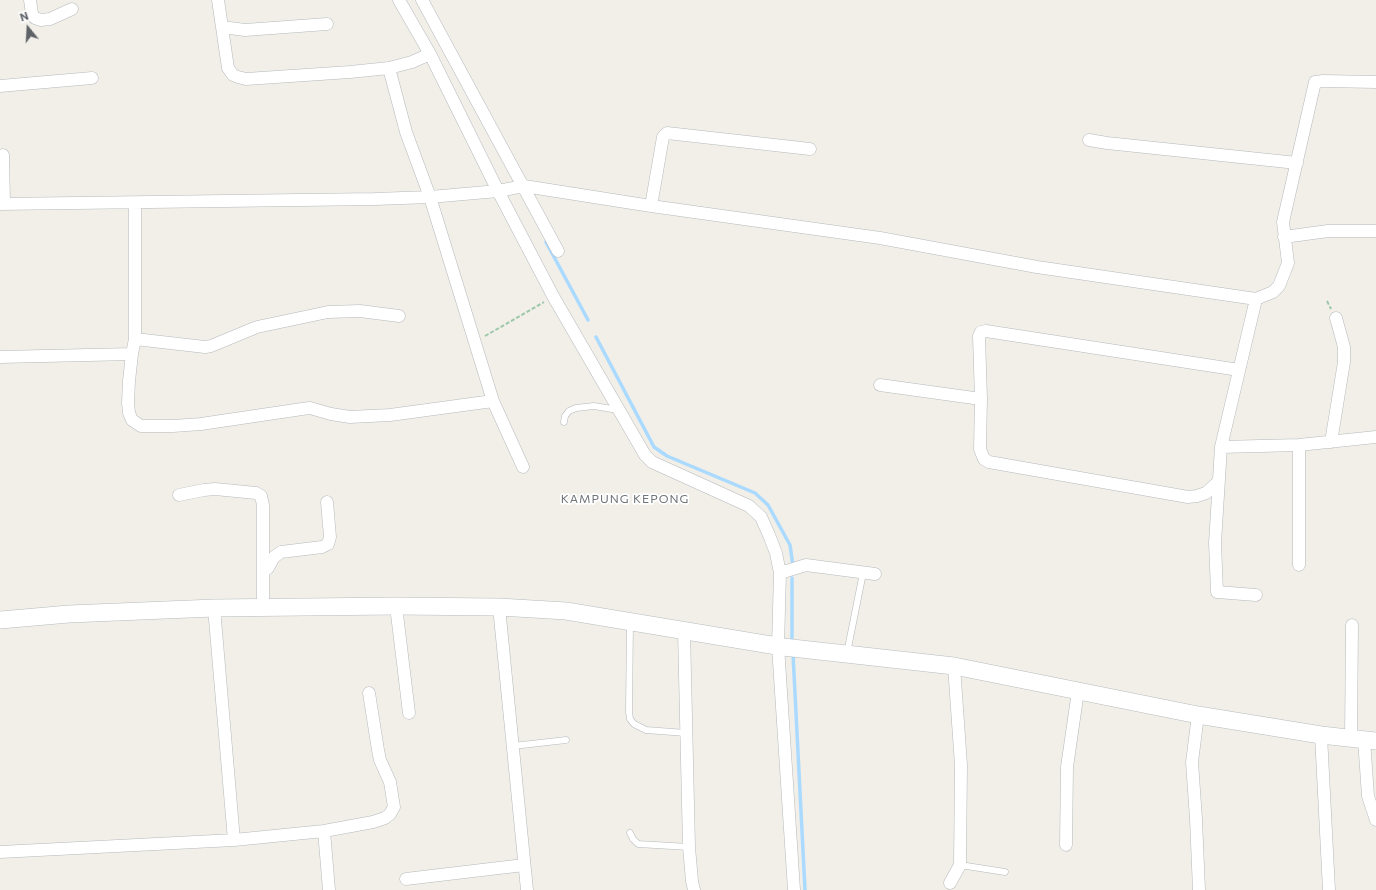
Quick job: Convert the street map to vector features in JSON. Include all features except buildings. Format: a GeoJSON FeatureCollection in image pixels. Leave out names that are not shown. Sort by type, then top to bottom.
{"type":"FeatureCollection","features":[{"type":"Feature","properties":{"kind":"main road"},"geometry":{"type":"LineString","coordinates":[[0,620],[69,614],[262,607],[499,607],[566,611],[780,647],[954,666],[1198,715],[1321,735],[1364,739]]}},
{"type":"Feature","properties":{"kind":"main road"},"geometry":{"type":"LineString","coordinates":[[0,608],[69,614]]}},
{"type":"Feature","properties":{"kind":"street"},"geometry":{"type":"LineString","coordinates":[[30,0],[32,14],[35,18],[41,20],[50,19],[72,9]]}},
{"type":"Feature","properties":{"kind":"street"},"geometry":{"type":"LineString","coordinates":[[218,0],[228,68],[233,75],[238,78],[246,79],[389,68],[412,62],[430,54]]}},
{"type":"Feature","properties":{"kind":"street"},"geometry":{"type":"LineString","coordinates":[[399,0],[430,54],[553,296],[647,459],[749,506],[761,517],[776,553],[780,573],[780,647],[794,890]]}},
{"type":"Feature","properties":{"kind":"street"},"geometry":{"type":"LineString","coordinates":[[422,0],[558,251]]}},
{"type":"Feature","properties":{"kind":"street"},"geometry":{"type":"LineString","coordinates":[[222,27],[245,30],[328,24]]}},
{"type":"Feature","properties":{"kind":"street"},"geometry":{"type":"LineString","coordinates":[[389,68],[406,132],[430,197],[493,401],[523,467]]}},
{"type":"Feature","properties":{"kind":"street"},"geometry":{"type":"LineString","coordinates":[[0,86],[92,78]]}},
{"type":"Feature","properties":{"kind":"street"},"geometry":{"type":"LineString","coordinates":[[3,155],[2,203],[346,200],[430,197],[500,191],[522,186],[651,206],[880,238],[1037,267],[1256,299],[1272,292],[1279,286],[1288,263],[1283,222],[1315,82],[1376,82]]}},
{"type":"Feature","properties":{"kind":"street"},"geometry":{"type":"LineString","coordinates":[[651,206],[663,137],[667,132],[810,149]]}},
{"type":"Feature","properties":{"kind":"street"},"geometry":{"type":"LineString","coordinates":[[1089,140],[1297,163]]}},
{"type":"Feature","properties":{"kind":"street"},"geometry":{"type":"LineString","coordinates":[[135,203],[135,339],[129,381],[128,403],[129,413],[132,420],[141,426],[201,424],[302,408],[310,408],[331,414],[350,417],[390,415],[493,401]]}},
{"type":"Feature","properties":{"kind":"street"},"geometry":{"type":"LineString","coordinates":[[1284,237],[1328,231],[1376,231]]}},
{"type":"Feature","properties":{"kind":"street"},"geometry":{"type":"LineString","coordinates":[[1256,299],[1221,447],[1215,543],[1217,592],[1256,595]]}},
{"type":"Feature","properties":{"kind":"street"},"geometry":{"type":"LineString","coordinates":[[135,339],[205,347],[211,346],[257,327],[328,312],[360,310],[399,316]]}},
{"type":"Feature","properties":{"kind":"street"},"geometry":{"type":"LineString","coordinates":[[1331,442],[1344,362],[1344,347],[1336,318]]}},
{"type":"Feature","properties":{"kind":"street"},"geometry":{"type":"LineString","coordinates":[[1218,482],[1206,493],[1197,496],[1188,496],[989,462],[984,459],[980,449],[981,399],[979,336],[983,331],[1239,370]]}},
{"type":"Feature","properties":{"kind":"street"},"geometry":{"type":"LineString","coordinates":[[0,357],[132,354]]}},
{"type":"Feature","properties":{"kind":"street"},"geometry":{"type":"LineString","coordinates":[[880,385],[981,399]]}},
{"type":"Feature","properties":{"kind":"street"},"geometry":{"type":"LineString","coordinates":[[1221,447],[1299,445],[1376,438]]}},
{"type":"Feature","properties":{"kind":"street"},"geometry":{"type":"LineString","coordinates":[[1299,445],[1299,565]]}},
{"type":"Feature","properties":{"kind":"street"},"geometry":{"type":"LineString","coordinates":[[179,495],[215,489],[256,493],[261,496],[264,505],[262,607]]}},
{"type":"Feature","properties":{"kind":"street"},"geometry":{"type":"LineString","coordinates":[[262,571],[268,568],[274,557],[281,552],[322,547],[328,544],[330,537],[327,502]]}},
{"type":"Feature","properties":{"kind":"street"},"geometry":{"type":"LineString","coordinates":[[780,573],[806,565],[875,574]]}},
{"type":"Feature","properties":{"kind":"street"},"geometry":{"type":"LineString","coordinates":[[396,606],[409,713]]}},
{"type":"Feature","properties":{"kind":"street"},"geometry":{"type":"LineString","coordinates":[[499,607],[527,890]]}},
{"type":"Feature","properties":{"kind":"street"},"geometry":{"type":"LineString","coordinates":[[214,608],[234,840]]}},
{"type":"Feature","properties":{"kind":"street"},"geometry":{"type":"LineString","coordinates":[[1352,625],[1364,739],[1368,796],[1376,820]]}},
{"type":"Feature","properties":{"kind":"street"},"geometry":{"type":"LineString","coordinates":[[684,631],[689,847],[694,890]]}},
{"type":"Feature","properties":{"kind":"street"},"geometry":{"type":"LineString","coordinates":[[950,883],[960,865],[961,765],[954,666]]}},
{"type":"Feature","properties":{"kind":"street"},"geometry":{"type":"LineString","coordinates":[[1066,845],[1067,767],[1078,691]]}},
{"type":"Feature","properties":{"kind":"street"},"geometry":{"type":"LineString","coordinates":[[0,852],[234,840],[324,831],[373,822],[384,818],[393,810],[394,807],[390,782],[380,760],[369,693]]}},
{"type":"Feature","properties":{"kind":"street"},"geometry":{"type":"LineString","coordinates":[[1198,715],[1192,762],[1196,819],[1198,890]]}},
{"type":"Feature","properties":{"kind":"street"},"geometry":{"type":"LineString","coordinates":[[1321,735],[1329,890]]}},
{"type":"Feature","properties":{"kind":"street"},"geometry":{"type":"LineString","coordinates":[[324,831],[329,890]]}},
{"type":"Feature","properties":{"kind":"street"},"geometry":{"type":"LineString","coordinates":[[406,879],[524,865]]}},
{"type":"Feature","properties":{"kind":"lane"},"geometry":{"type":"LineString","coordinates":[[564,422],[565,416],[569,411],[576,408],[602,407],[619,410]]}},
{"type":"Feature","properties":{"kind":"lane"},"geometry":{"type":"LineString","coordinates":[[846,654],[863,572]]}},
{"type":"Feature","properties":{"kind":"lane"},"geometry":{"type":"LineString","coordinates":[[630,622],[630,719],[634,724],[646,730],[686,733]]}},
{"type":"Feature","properties":{"kind":"lane"},"geometry":{"type":"LineString","coordinates":[[513,746],[566,740]]}},
{"type":"Feature","properties":{"kind":"lane"},"geometry":{"type":"LineString","coordinates":[[630,833],[638,844],[689,847]]}},
{"type":"Feature","properties":{"kind":"lane"},"geometry":{"type":"LineString","coordinates":[[960,865],[1005,872]]}},
{"type":"Feature","properties":{"kind":"path"},"geometry":{"type":"LineString","coordinates":[[474,342],[553,296]]}},
{"type":"Feature","properties":{"kind":"waterway"},"geometry":{"type":"LineString","coordinates":[[546,242],[588,320]]}},
{"type":"Feature","properties":{"kind":"waterway"},"geometry":{"type":"LineString","coordinates":[[596,337],[654,447],[667,456],[755,493],[768,505],[790,545],[793,566]]}},
{"type":"Feature","properties":{"kind":"waterway"},"geometry":{"type":"LineString","coordinates":[[792,578],[792,643]]}},
{"type":"Feature","properties":{"kind":"waterway"},"geometry":{"type":"LineString","coordinates":[[793,654],[805,890]]}},
{"type":"Feature","properties":{"kind":"district","name":"KAMPUNG KEPONG"},"geometry":{"type":"Point","coordinates":[625,499]}}]}
